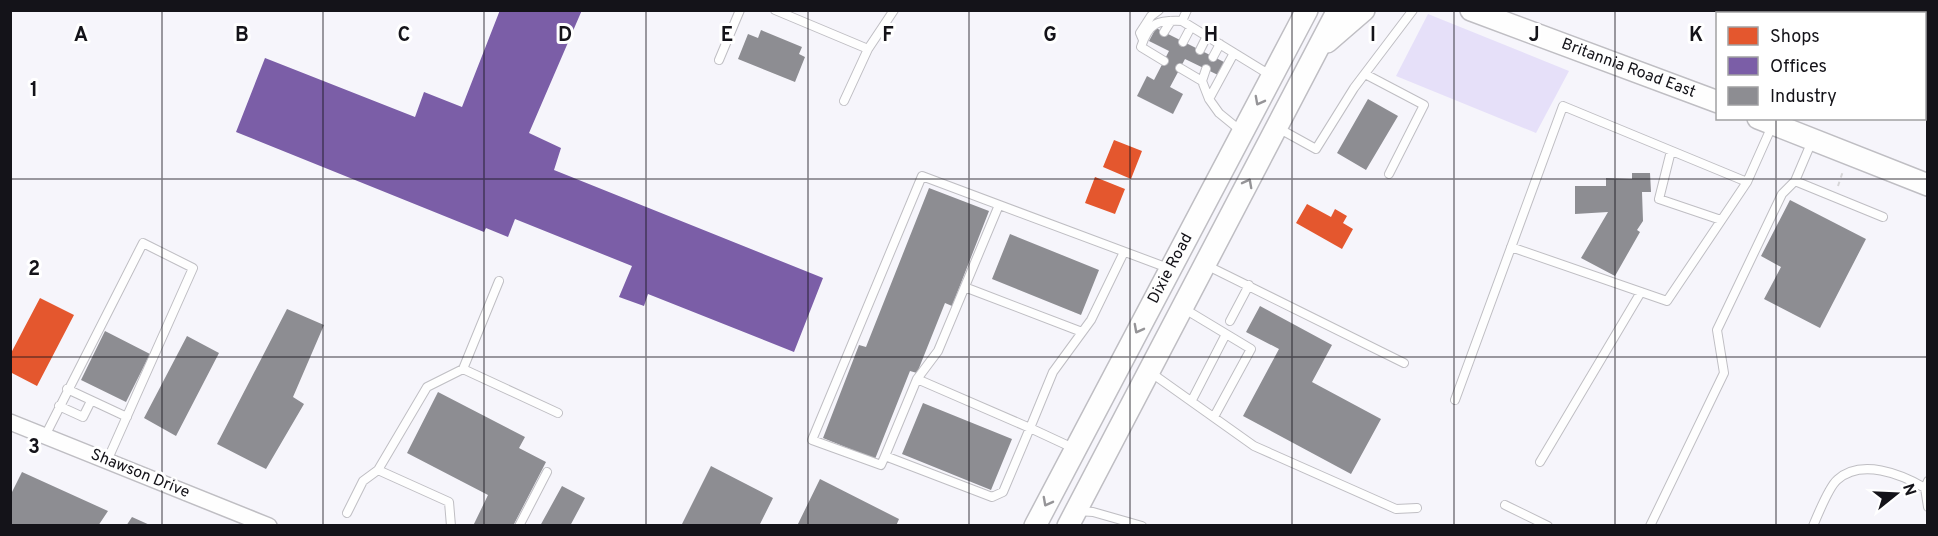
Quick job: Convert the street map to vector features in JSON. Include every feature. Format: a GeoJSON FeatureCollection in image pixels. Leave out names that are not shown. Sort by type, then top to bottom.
{"type":"FeatureCollection","features":[{"type":"Feature","properties":{"kind":"main road"},"geometry":{"type":"LineString","coordinates":[[1286,49],[1290,10]]}},
{"type":"Feature","properties":{"kind":"main road","name":"Dixie Road"},"geometry":{"type":"LineString","coordinates":[[1035,525],[1306,10]]}},
{"type":"Feature","properties":{"kind":"main road","name":"Dixie Road"},"geometry":{"type":"LineString","coordinates":[[1072,518],[1338,10]]}},
{"type":"Feature","properties":{"kind":"main road"},"geometry":{"type":"LineString","coordinates":[[1317,50],[1364,10]]}},
{"type":"Feature","properties":{"kind":"main road","name":"Britannia Road East"},"geometry":{"type":"LineString","coordinates":[[1471,10],[1716,101]]}},
{"type":"Feature","properties":{"kind":"main road"},"geometry":{"type":"LineString","coordinates":[[1765,121],[1928,185]]}},
{"type":"Feature","properties":{"kind":"street","name":"Shawson Drive"},"geometry":{"type":"LineString","coordinates":[[10,422],[270,525]]}},
{"type":"Feature","properties":{"kind":"lane"},"geometry":{"type":"LineString","coordinates":[[719,60],[740,10]]}},
{"type":"Feature","properties":{"kind":"lane"},"geometry":{"type":"LineString","coordinates":[[775,10],[868,49]]}},
{"type":"Feature","properties":{"kind":"lane"},"geometry":{"type":"LineString","coordinates":[[844,101],[868,49],[894,10]]}},
{"type":"Feature","properties":{"kind":"lane"},"geometry":{"type":"LineString","coordinates":[[1143,40],[1140,33],[1143,26],[1159,10]]}},
{"type":"Feature","properties":{"kind":"lane"},"geometry":{"type":"LineString","coordinates":[[1182,21],[1187,10]]}},
{"type":"Feature","properties":{"kind":"lane"},"geometry":{"type":"LineString","coordinates":[[1277,128],[1316,149],[1365,74],[1413,10]]}},
{"type":"Feature","properties":{"kind":"lane"},"geometry":{"type":"LineString","coordinates":[[1164,32],[1171,21]]}},
{"type":"Feature","properties":{"kind":"lane"},"geometry":{"type":"LineString","coordinates":[[1164,61],[1141,46],[1143,40],[1154,23],[1182,21],[1272,76]]}},
{"type":"Feature","properties":{"kind":"lane"},"geometry":{"type":"LineString","coordinates":[[1183,42],[1191,27]]}},
{"type":"Feature","properties":{"kind":"lane"},"geometry":{"type":"LineString","coordinates":[[1200,50],[1207,36]]}},
{"type":"Feature","properties":{"kind":"lane"},"geometry":{"type":"LineString","coordinates":[[1151,52],[1156,44]]}},
{"type":"Feature","properties":{"kind":"lane"},"geometry":{"type":"LineString","coordinates":[[1213,57],[1220,44]]}},
{"type":"Feature","properties":{"kind":"lane"},"geometry":{"type":"LineString","coordinates":[[1209,99],[1234,53]]}},
{"type":"Feature","properties":{"kind":"lane"},"geometry":{"type":"LineString","coordinates":[[1192,62],[1184,70],[1202,81],[1209,99],[1219,113],[1242,132]]}},
{"type":"Feature","properties":{"kind":"lane"},"geometry":{"type":"LineString","coordinates":[[1202,81],[1206,69]]}},
{"type":"Feature","properties":{"kind":"lane"},"geometry":{"type":"LineString","coordinates":[[1365,74],[1424,105],[1389,174]]}},
{"type":"Feature","properties":{"kind":"lane"},"geometry":{"type":"LineString","coordinates":[[1455,400],[1563,106],[1747,182]]}},
{"type":"Feature","properties":{"kind":"lane"},"geometry":{"type":"LineString","coordinates":[[1511,247],[1667,301],[1747,182],[1765,121]]}},
{"type":"Feature","properties":{"kind":"lane"},"geometry":{"type":"LineString","coordinates":[[1650,525],[1724,373],[1717,330],[1782,194],[1795,182],[1812,140]]}},
{"type":"Feature","properties":{"kind":"lane"},"geometry":{"type":"LineString","coordinates":[[1671,151],[1659,199],[1721,220]]}},
{"type":"Feature","properties":{"kind":"lane"},"geometry":{"type":"LineString","coordinates":[[999,205],[938,351],[917,379],[881,465],[813,440],[922,176],[1170,269]]}},
{"type":"Feature","properties":{"kind":"lane"},"geometry":{"type":"LineString","coordinates":[[1795,182],[1883,217]]}},
{"type":"Feature","properties":{"kind":"lane"},"geometry":{"type":"LineString","coordinates":[[45,436],[143,243],[193,268],[107,460]]}},
{"type":"Feature","properties":{"kind":"lane"},"geometry":{"type":"LineString","coordinates":[[885,456],[992,497],[1003,492],[1053,372],[1082,332],[1124,252]]}},
{"type":"Feature","properties":{"kind":"lane"},"geometry":{"type":"LineString","coordinates":[[1205,265],[1404,363]]}},
{"type":"Feature","properties":{"kind":"lane"},"geometry":{"type":"LineString","coordinates":[[347,513],[363,481],[378,470],[427,387],[463,369],[499,281]]}},
{"type":"Feature","properties":{"kind":"lane"},"geometry":{"type":"LineString","coordinates":[[1230,321],[1249,285]]}},
{"type":"Feature","properties":{"kind":"lane"},"geometry":{"type":"LineString","coordinates":[[966,288],[1082,332]]}},
{"type":"Feature","properties":{"kind":"lane"},"geometry":{"type":"LineString","coordinates":[[1540,462],[1641,292]]}},
{"type":"Feature","properties":{"kind":"lane"},"geometry":{"type":"LineString","coordinates":[[1182,308],[1251,349],[1215,415]]}},
{"type":"Feature","properties":{"kind":"lane"},"geometry":{"type":"LineString","coordinates":[[1192,400],[1226,334]]}},
{"type":"Feature","properties":{"kind":"lane"},"geometry":{"type":"LineString","coordinates":[[463,369],[558,413]]}},
{"type":"Feature","properties":{"kind":"lane"},"geometry":{"type":"LineString","coordinates":[[1149,371],[1215,415],[1254,446],[1396,509],[1417,508]]}},
{"type":"Feature","properties":{"kind":"lane"},"geometry":{"type":"LineString","coordinates":[[917,379],[1075,449]]}},
{"type":"Feature","properties":{"kind":"lane"},"geometry":{"type":"LineString","coordinates":[[67,389],[127,417]]}},
{"type":"Feature","properties":{"kind":"lane"},"geometry":{"type":"LineString","coordinates":[[59,406],[83,417],[92,401]]}},
{"type":"Feature","properties":{"kind":"lane"},"geometry":{"type":"LineString","coordinates":[[1813,525],[1836,480],[1859,469],[1904,476],[1926,484],[1928,507]]}},
{"type":"Feature","properties":{"kind":"lane"},"geometry":{"type":"LineString","coordinates":[[378,470],[449,502],[451,525]]}},
{"type":"Feature","properties":{"kind":"lane"},"geometry":{"type":"LineString","coordinates":[[519,525],[547,472]]}},
{"type":"Feature","properties":{"kind":"lane"},"geometry":{"type":"LineString","coordinates":[[1505,505],[1548,525]]}},
{"type":"Feature","properties":{"kind":"lane"},"geometry":{"type":"LineString","coordinates":[[1072,518],[1093,512],[1142,525]]}},
{"type":"Feature","properties":{"kind":"path"},"geometry":{"type":"LineString","coordinates":[[1833,196],[1848,154]]}},
{"type":"Feature","properties":{"kind":"shaded area"},"geometry":{"type":"Polygon","coordinates":[[[1428,14],[1569,71],[1536,133],[1396,76],[1428,14]]]}},
{"type":"Feature","properties":{"kind":"building: Shops"},"geometry":{"type":"Polygon","coordinates":[[[1114,140],[1142,151],[1131,179],[1103,167],[1114,140]]]}},
{"type":"Feature","properties":{"kind":"building: Shops"},"geometry":{"type":"Polygon","coordinates":[[[1095,177],[1125,189],[1115,214],[1085,203],[1095,177]]]}},
{"type":"Feature","properties":{"kind":"building: Shops"},"geometry":{"type":"Polygon","coordinates":[[[1307,204],[1331,217],[1335,209],[1347,216],[1343,223],[1353,229],[1342,249],[1296,223],[1307,204]]]}},
{"type":"Feature","properties":{"kind":"building: Shops"},"geometry":{"type":"Polygon","coordinates":[[[40,298],[74,315],[37,386],[10,372],[10,355],[40,298]]]}},
{"type":"Feature","properties":{"kind":"building: Offices"},"geometry":{"type":"Polygon","coordinates":[[[500,10],[582,10],[529,133],[561,148],[554,170],[823,278],[794,352],[648,294],[644,306],[619,297],[632,266],[515,219],[508,237],[486,228],[484,232],[236,132],[265,58],[415,117],[424,92],[462,107],[500,10]]]}},
{"type":"Feature","properties":{"kind":"building: Industry"},"geometry":{"type":"Polygon","coordinates":[[[1730,10],[1806,10],[1805,12],[1729,12],[1730,10]]]}},
{"type":"Feature","properties":{"kind":"building: Industry"},"geometry":{"type":"Polygon","coordinates":[[[1875,10],[1914,10],[1913,12],[1874,12],[1875,10]]]}},
{"type":"Feature","properties":{"kind":"building: Industry"},"geometry":{"type":"Polygon","coordinates":[[[1928,17],[1928,90],[1926,93],[1926,20],[1928,17]]]}},
{"type":"Feature","properties":{"kind":"building: Industry"},"geometry":{"type":"Polygon","coordinates":[[[1156,28],[1226,63],[1220,76],[1185,59],[1170,87],[1183,94],[1173,114],[1137,96],[1147,76],[1154,80],[1169,51],[1149,41],[1156,28]]]}},
{"type":"Feature","properties":{"kind":"building: Industry"},"geometry":{"type":"Polygon","coordinates":[[[761,30],[802,47],[799,54],[805,57],[795,82],[738,59],[748,34],[758,38],[761,30]]]}},
{"type":"Feature","properties":{"kind":"building: Industry"},"geometry":{"type":"Polygon","coordinates":[[[1368,99],[1398,116],[1366,170],[1337,153],[1368,99]]]}},
{"type":"Feature","properties":{"kind":"building: Industry"},"geometry":{"type":"Polygon","coordinates":[[[1632,173],[1650,173],[1651,192],[1642,192],[1643,221],[1637,230],[1640,232],[1615,276],[1581,258],[1608,212],[1575,214],[1575,186],[1606,186],[1606,178],[1632,179],[1632,173]]]}},
{"type":"Feature","properties":{"kind":"building: Industry"},"geometry":{"type":"Polygon","coordinates":[[[929,188],[989,211],[952,306],[945,303],[917,373],[910,371],[875,459],[823,438],[859,345],[866,347],[929,188]]]}},
{"type":"Feature","properties":{"kind":"building: Industry"},"geometry":{"type":"Polygon","coordinates":[[[1790,200],[1866,239],[1820,328],[1764,299],[1781,267],[1761,256],[1790,200]]]}},
{"type":"Feature","properties":{"kind":"building: Industry"},"geometry":{"type":"Polygon","coordinates":[[[1010,234],[1099,270],[1081,315],[992,279],[1010,234]]]}},
{"type":"Feature","properties":{"kind":"building: Industry"},"geometry":{"type":"Polygon","coordinates":[[[1260,306],[1332,345],[1312,382],[1381,419],[1351,474],[1243,416],[1279,349],[1246,332],[1260,306]]]}},
{"type":"Feature","properties":{"kind":"building: Industry"},"geometry":{"type":"Polygon","coordinates":[[[287,309],[324,325],[293,397],[304,404],[266,469],[217,444],[287,309]]]}},
{"type":"Feature","properties":{"kind":"building: Industry"},"geometry":{"type":"Polygon","coordinates":[[[105,331],[150,354],[126,402],[81,380],[105,331]]]}},
{"type":"Feature","properties":{"kind":"building: Industry"},"geometry":{"type":"Polygon","coordinates":[[[187,336],[219,353],[176,436],[144,418],[187,336]]]}},
{"type":"Feature","properties":{"kind":"building: Industry"},"geometry":{"type":"Polygon","coordinates":[[[438,392],[525,437],[519,448],[546,462],[513,526],[473,526],[488,495],[407,453],[438,392]]]}},
{"type":"Feature","properties":{"kind":"building: Industry"},"geometry":{"type":"Polygon","coordinates":[[[923,403],[1012,439],[991,490],[902,454],[923,403]]]}},
{"type":"Feature","properties":{"kind":"building: Industry"},"geometry":{"type":"Polygon","coordinates":[[[711,466],[773,498],[759,526],[681,526],[711,466]]]}},
{"type":"Feature","properties":{"kind":"building: Industry"},"geometry":{"type":"Polygon","coordinates":[[[22,472],[108,511],[98,526],[10,526],[10,496],[22,472]]]}},
{"type":"Feature","properties":{"kind":"building: Industry"},"geometry":{"type":"Polygon","coordinates":[[[820,479],[899,519],[896,526],[797,526],[820,479]]]}},
{"type":"Feature","properties":{"kind":"building: Industry"},"geometry":{"type":"Polygon","coordinates":[[[562,486],[585,498],[570,526],[540,526],[562,486]]]}},
{"type":"Feature","properties":{"kind":"building: Industry"},"geometry":{"type":"Polygon","coordinates":[[[132,517],[152,526],[126,526],[132,517]]]}}]}
